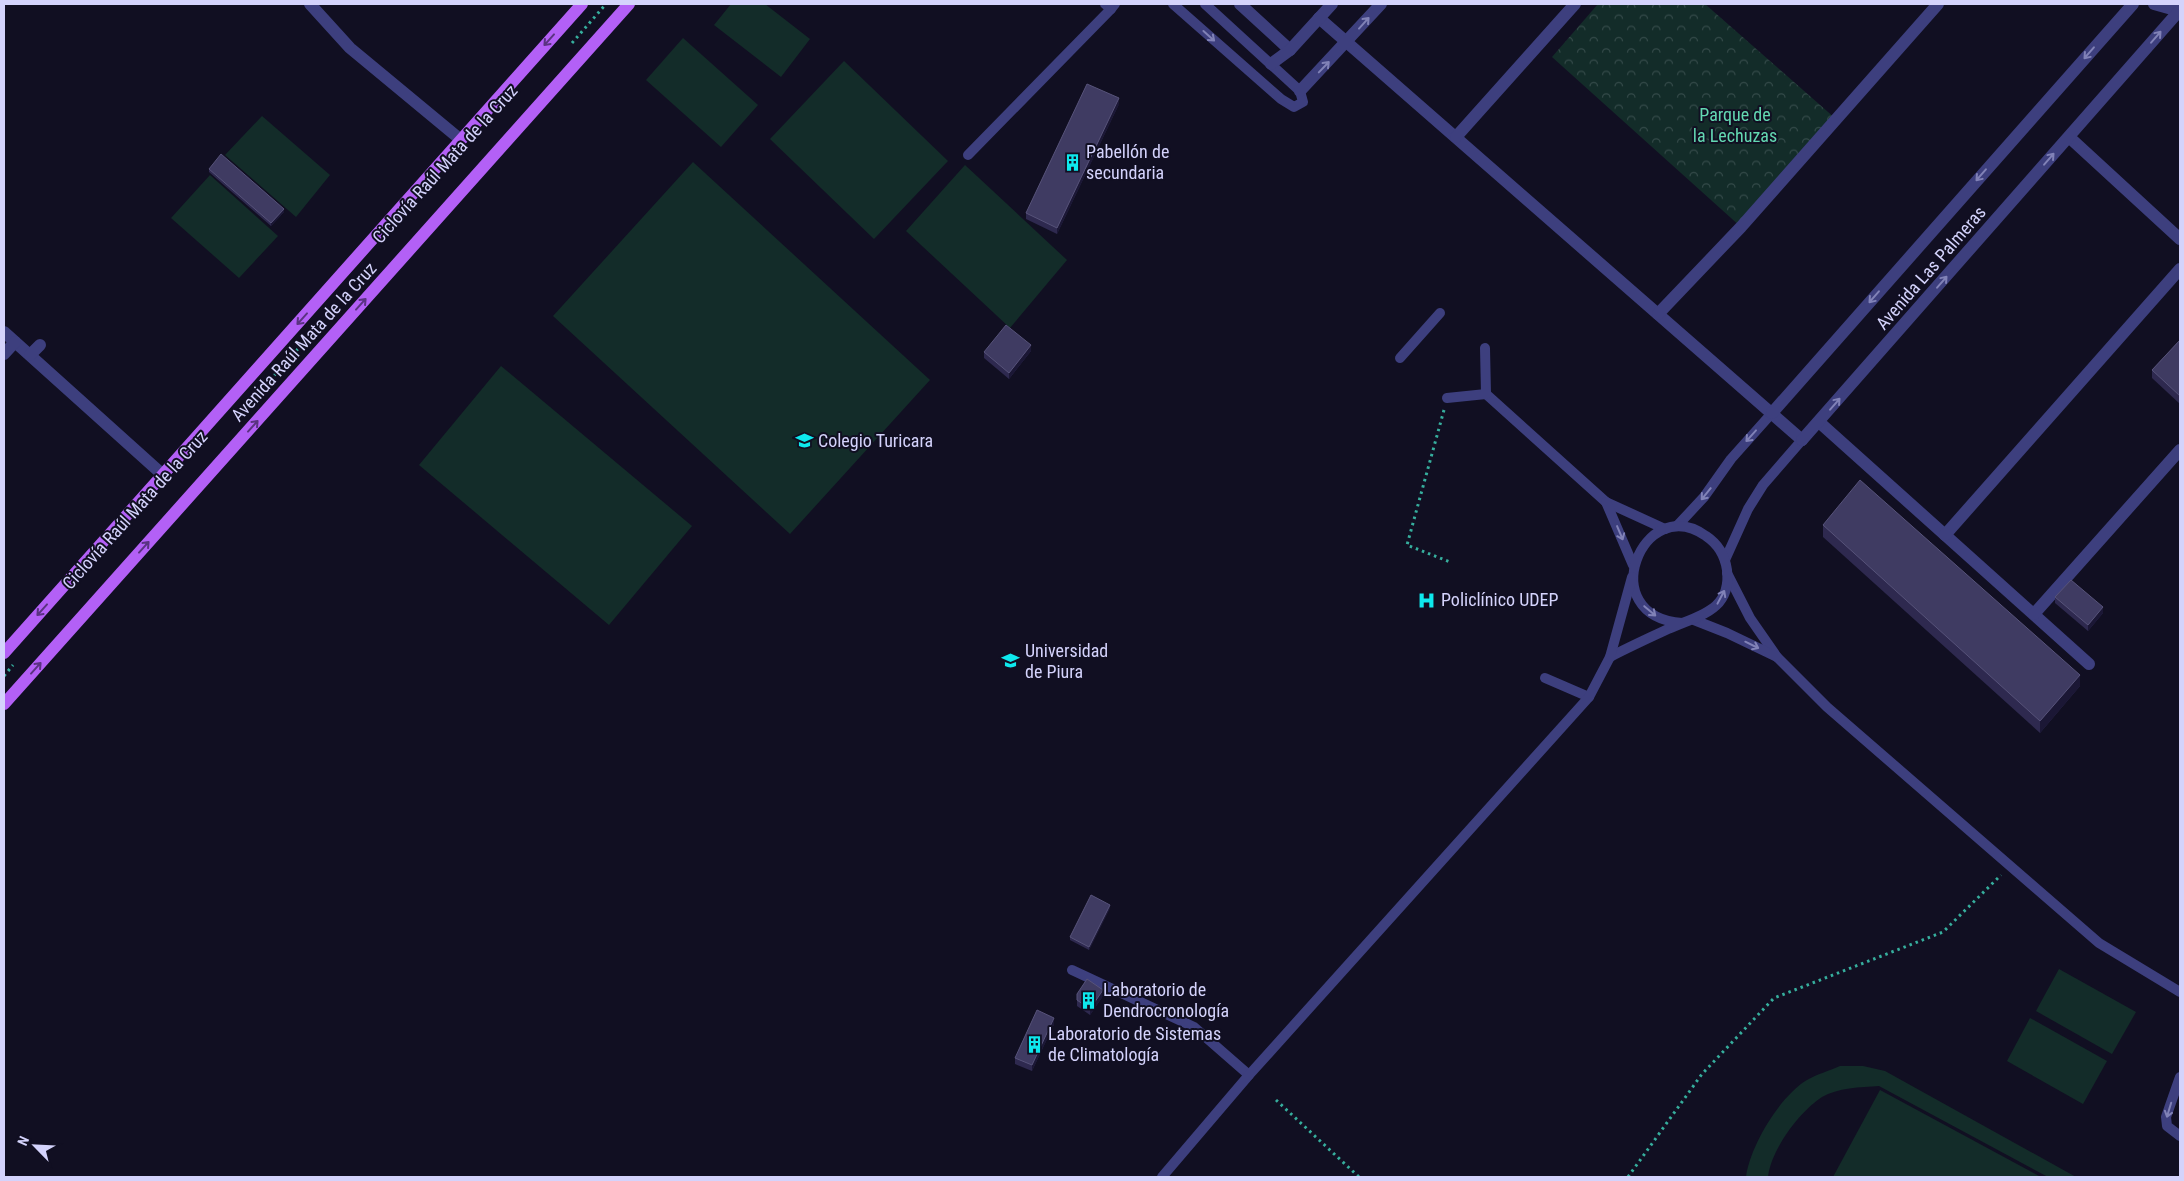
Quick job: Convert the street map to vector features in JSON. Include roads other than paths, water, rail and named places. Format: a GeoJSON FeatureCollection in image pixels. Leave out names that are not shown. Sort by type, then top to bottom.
{"type":"FeatureCollection","features":[{"type":"Feature","properties":{"kind":"main road","name":"Avenida Raúl Mata de la Cruz"},"geometry":{"type":"LineString","coordinates":[[4,653],[582,4]]}},
{"type":"Feature","properties":{"kind":"main road","name":"Avenida Raúl Mata de la Cruz"},"geometry":{"type":"LineString","coordinates":[[4,704],[629,4]]}},
{"type":"Feature","properties":{"kind":"street"},"geometry":{"type":"LineString","coordinates":[[310,4],[350,48],[461,140]]}},
{"type":"Feature","properties":{"kind":"street"},"geometry":{"type":"LineString","coordinates":[[1240,4],[1290,50]]}},
{"type":"Feature","properties":{"kind":"street"},"geometry":{"type":"LineString","coordinates":[[1271,64],[1290,50],[1332,4]]}},
{"type":"Feature","properties":{"kind":"street"},"geometry":{"type":"LineString","coordinates":[[1300,91],[1381,4]]}},
{"type":"Feature","properties":{"kind":"street"},"geometry":{"type":"LineString","coordinates":[[1456,137],[1575,4]]}},
{"type":"Feature","properties":{"kind":"street","name":"Avenida Las Palmeras"},"geometry":{"type":"LineString","coordinates":[[1772,414],[2133,4]]}},
{"type":"Feature","properties":{"kind":"street"},"geometry":{"type":"LineString","coordinates":[[2154,4],[2180,11]]}},
{"type":"Feature","properties":{"kind":"street"},"geometry":{"type":"LineString","coordinates":[[1658,314],[1741,227],[1933,6]]}},
{"type":"Feature","properties":{"kind":"street","name":"Avenida Las Palmeras"},"geometry":{"type":"LineString","coordinates":[[1802,440],[2180,11]]}},
{"type":"Feature","properties":{"kind":"street"},"geometry":{"type":"LineString","coordinates":[[1319,18],[1802,440]]}},
{"type":"Feature","properties":{"kind":"street"},"geometry":{"type":"LineString","coordinates":[[2068,137],[2180,239]]}},
{"type":"Feature","properties":{"kind":"street"},"geometry":{"type":"LineString","coordinates":[[1945,535],[2180,269]]}},
{"type":"Feature","properties":{"kind":"street"},"geometry":{"type":"LineString","coordinates":[[4,332],[163,475]]}},
{"type":"Feature","properties":{"kind":"street"},"geometry":{"type":"LineString","coordinates":[[4,354],[15,342]]}},
{"type":"Feature","properties":{"kind":"street"},"geometry":{"type":"LineString","coordinates":[[30,355],[40,345]]}},
{"type":"Feature","properties":{"kind":"street"},"geometry":{"type":"LineString","coordinates":[[1819,422],[2089,664]]}},
{"type":"Feature","properties":{"kind":"street"},"geometry":{"type":"LineString","coordinates":[[2034,614],[2180,450]]}},
{"type":"Feature","properties":{"kind":"lane"},"geometry":{"type":"LineString","coordinates":[[1173,4],[1281,99],[1294,107],[1303,102],[1300,91],[1205,4]]}},
{"type":"Feature","properties":{"kind":"lane"},"geometry":{"type":"LineString","coordinates":[[968,155],[1110,6]]}},
{"type":"Feature","properties":{"kind":"lane"},"geometry":{"type":"LineString","coordinates":[[1400,358],[1440,313]]}},
{"type":"Feature","properties":{"kind":"lane"},"geometry":{"type":"LineString","coordinates":[[1484,348],[1486,394],[1606,502],[1665,530]]}},
{"type":"Feature","properties":{"kind":"lane"},"geometry":{"type":"LineString","coordinates":[[1447,398],[1486,394]]}},
{"type":"Feature","properties":{"kind":"lane","name":"Avenida Las Palmeras"},"geometry":{"type":"LineString","coordinates":[[1677,526],[1704,497],[1731,459],[1772,414]]}},
{"type":"Feature","properties":{"kind":"lane","name":"Avenida Las Palmeras"},"geometry":{"type":"LineString","coordinates":[[1725,560],[1748,509],[1763,485],[1802,440]]}},
{"type":"Feature","properties":{"kind":"lane"},"geometry":{"type":"LineString","coordinates":[[1606,502],[1634,565]]}},
{"type":"Feature","properties":{"kind":"lane"},"geometry":{"type":"LineString","coordinates":[[1162,1177],[1249,1075],[1589,697],[1610,657],[1634,565],[1645,543],[1665,530],[1677,526],[1702,532],[1716,544],[1725,560],[1727,572],[1750,618],[1778,658],[1827,707],[2099,943],[2180,992]]}},
{"type":"Feature","properties":{"kind":"lane"},"geometry":{"type":"LineString","coordinates":[[1632,577],[1634,590],[1648,610],[1670,622],[1682,622],[1694,620],[1715,607],[1722,597],[1727,572]]}},
{"type":"Feature","properties":{"kind":"lane"},"geometry":{"type":"LineString","coordinates":[[1694,620],[1727,633],[1778,658]]}},
{"type":"Feature","properties":{"kind":"lane"},"geometry":{"type":"LineString","coordinates":[[1610,657],[1682,622]]}},
{"type":"Feature","properties":{"kind":"lane"},"geometry":{"type":"LineString","coordinates":[[1545,678],[1589,697]]}},
{"type":"Feature","properties":{"kind":"lane"},"geometry":{"type":"LineString","coordinates":[[1072,970],[1194,1027],[1249,1075]]}},
{"type":"Feature","properties":{"kind":"lane"},"geometry":{"type":"LineString","coordinates":[[2180,1077],[2166,1117],[2167,1126],[2180,1136]]}},
{"type":"Feature","properties":{"kind":"place","name":"Pabellón de secundaria"},"geometry":{"type":"Point","coordinates":[1072,162]}},
{"type":"Feature","properties":{"kind":"place","name":"Colegio Turicara"},"geometry":{"type":"Point","coordinates":[804,441]}},
{"type":"Feature","properties":{"kind":"place","name":"Policlínico UDEP"},"geometry":{"type":"Point","coordinates":[1427,600]}},
{"type":"Feature","properties":{"kind":"place","name":"Universidad de Piura"},"geometry":{"type":"Point","coordinates":[1011,661]}},
{"type":"Feature","properties":{"kind":"place","name":"Laboratorio de Dendrocronología"},"geometry":{"type":"Point","coordinates":[1089,1000]}},
{"type":"Feature","properties":{"kind":"place","name":"Laboratorio de Sistemas de Climatología"},"geometry":{"type":"Point","coordinates":[1034,1044]}},
{"type":"Feature","properties":{"kind":"park label","name":"Parque de la Lechuzas"},"geometry":{"type":"Point","coordinates":[1735,125]}}]}
